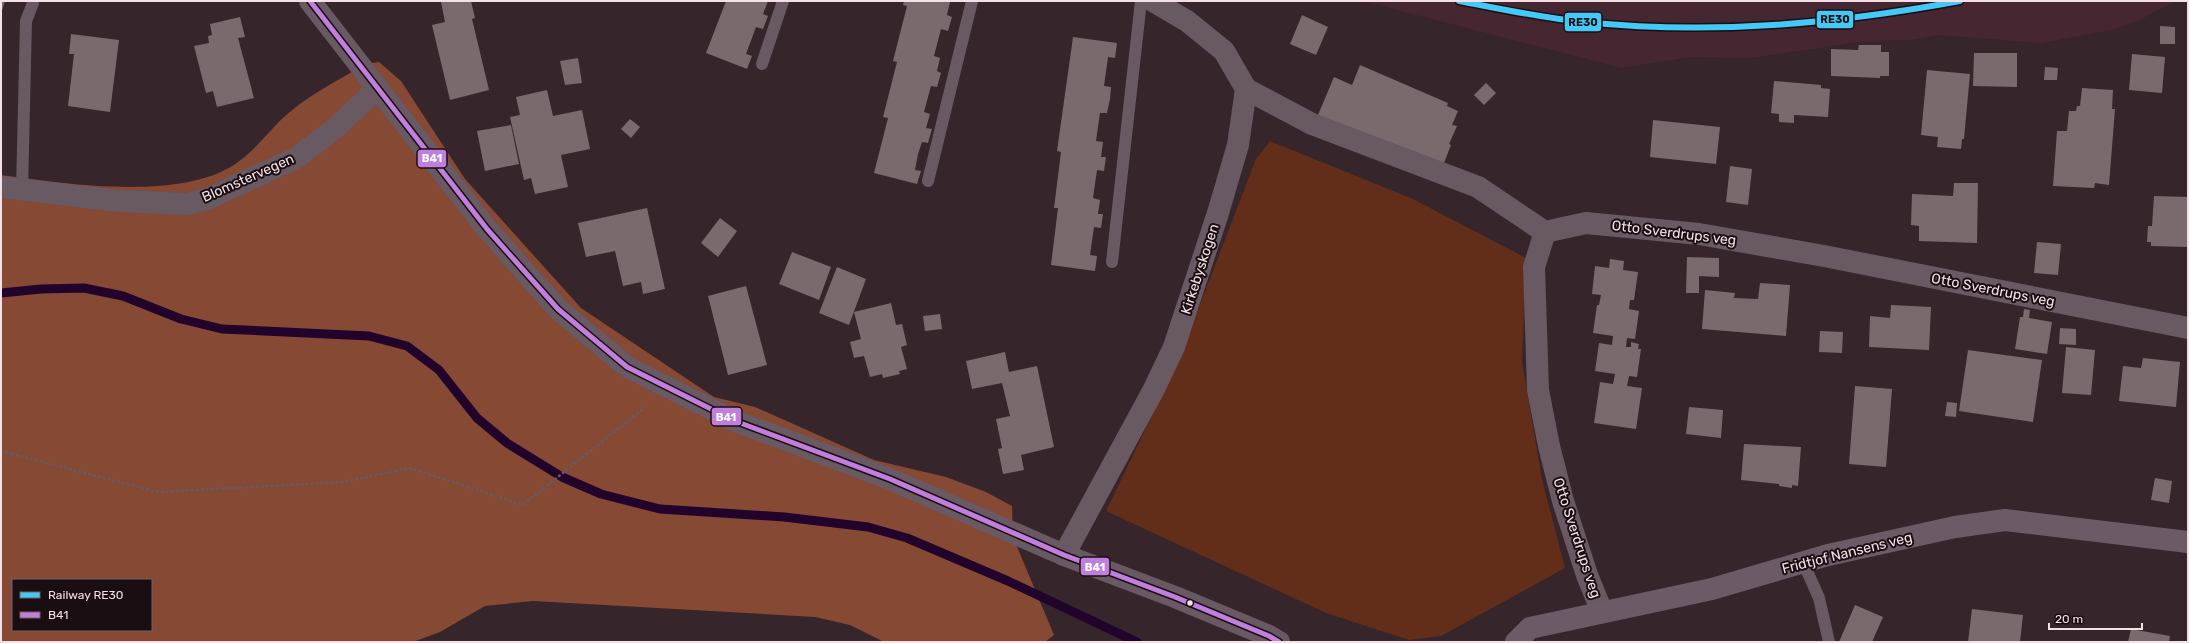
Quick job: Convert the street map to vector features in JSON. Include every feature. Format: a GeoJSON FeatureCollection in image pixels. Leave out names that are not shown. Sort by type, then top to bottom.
{"type":"FeatureCollection","features":[{"type":"Feature","properties":{"kind":"street"},"geometry":{"type":"LineString","coordinates":[[310,1],[487,229],[558,309],[627,367],[735,421],[890,479],[1064,555],[1175,596],[1269,636],[1279,642]]}},
{"type":"Feature","properties":{"kind":"street"},"geometry":{"type":"LineString","coordinates":[[1153,1],[1188,21],[1224,51],[1246,89],[1312,124],[1478,187],[1545,232]]}},
{"type":"Feature","properties":{"kind":"street","name":"Blomstervegen"},"geometry":{"type":"LineString","coordinates":[[11,189],[119,201],[187,204],[207,199],[296,158],[333,130],[377,89]]}},
{"type":"Feature","properties":{"kind":"street","name":"Kirkebyskogen"},"geometry":{"type":"LineString","coordinates":[[1064,555],[1154,389],[1174,347],[1218,213],[1238,145],[1246,89]]}},
{"type":"Feature","properties":{"kind":"street","name":"Otto Sverdrups veg"},"geometry":{"type":"LineString","coordinates":[[1602,612],[1587,575],[1563,501],[1549,446],[1538,390],[1534,267],[1545,232],[1586,223],[1699,234],[1832,258],[2188,328]]}},
{"type":"Feature","properties":{"kind":"street","name":"Fridtjof Nansens veg"},"geometry":{"type":"LineString","coordinates":[[1516,642],[1530,628],[1712,589],[1803,562],[1955,527],[2005,520],[2188,542]]}},
{"type":"Feature","properties":{"kind":"lane"},"geometry":{"type":"LineString","coordinates":[[762,64],[783,1]]}},
{"type":"Feature","properties":{"kind":"lane"},"geometry":{"type":"LineString","coordinates":[[928,181],[972,1]]}},
{"type":"Feature","properties":{"kind":"lane"},"geometry":{"type":"LineString","coordinates":[[1112,262],[1140,1]]}},
{"type":"Feature","properties":{"kind":"lane"},"geometry":{"type":"LineString","coordinates":[[11,189],[26,22],[33,3]]}},
{"type":"Feature","properties":{"kind":"lane"},"geometry":{"type":"LineString","coordinates":[[1803,562],[1818,598],[1830,642]]}},
{"type":"Feature","properties":{"kind":"path"},"geometry":{"type":"LineString","coordinates":[[1,451],[158,492],[343,482],[410,468],[523,505],[650,403],[662,385]]}},
{"type":"Feature","properties":{"kind":"shaded area"},"geometry":{"type":"Polygon","coordinates":[[[1362,1],[2175,1],[2140,20],[2112,30],[2041,43],[1938,35],[1911,40],[1867,41],[1750,58],[1691,57],[1622,68],[1362,1]]]}},
{"type":"Feature","properties":{"kind":"shaded area"},"geometry":{"type":"Polygon","coordinates":[[[379,62],[401,81],[465,179],[581,308],[714,397],[755,407],[874,460],[946,477],[986,492],[1012,506],[1013,537],[1054,635],[1045,642],[884,642],[850,625],[815,617],[533,601],[485,606],[440,632],[413,642],[1,642],[1,175],[57,182],[123,187],[156,186],[187,182],[215,174],[238,162],[259,144],[284,117],[299,104],[365,64],[379,62]]]}},
{"type":"Feature","properties":{"kind":"shaded area"},"geometry":{"type":"Polygon","coordinates":[[[1270,141],[1413,199],[1526,258],[1522,362],[1542,479],[1565,568],[1441,636],[1409,640],[1326,613],[1106,511],[1178,362],[1256,159],[1270,141]]]}},
{"type":"Feature","properties":{"kind":"building"},"geometry":{"type":"Polygon","coordinates":[[[1,1],[5,1],[1,14],[1,1]]]}},
{"type":"Feature","properties":{"kind":"building"},"geometry":{"type":"Polygon","coordinates":[[[471,1],[475,18],[472,19],[489,90],[450,100],[432,25],[445,22],[441,2],[471,1]]]}},
{"type":"Feature","properties":{"kind":"building"},"geometry":{"type":"Polygon","coordinates":[[[726,1],[768,1],[763,14],[768,16],[763,29],[756,27],[746,54],[752,56],[747,69],[706,53],[726,1]]]}},
{"type":"Feature","properties":{"kind":"building"},"geometry":{"type":"Polygon","coordinates":[[[904,1],[950,2],[947,15],[952,17],[948,31],[941,29],[934,56],[940,58],[937,71],[941,73],[937,87],[931,86],[924,112],[930,114],[926,128],[932,129],[928,143],[922,142],[918,154],[915,170],[921,171],[917,184],[874,173],[888,118],[883,117],[897,62],[893,61],[907,6],[903,5],[904,1]]]}},
{"type":"Feature","properties":{"kind":"building"},"geometry":{"type":"Polygon","coordinates":[[[1302,15],[1328,27],[1316,55],[1290,44],[1302,15]]]}},
{"type":"Feature","properties":{"kind":"building"},"geometry":{"type":"Polygon","coordinates":[[[240,17],[245,37],[238,38],[254,98],[217,107],[213,91],[206,93],[194,46],[209,43],[208,36],[212,35],[210,24],[240,17]]]}},
{"type":"Feature","properties":{"kind":"building"},"geometry":{"type":"Polygon","coordinates":[[[2160,26],[2175,27],[2175,44],[2160,44],[2160,26]]]}},
{"type":"Feature","properties":{"kind":"building"},"geometry":{"type":"Polygon","coordinates":[[[71,34],[119,40],[110,112],[68,106],[74,54],[69,54],[71,34]]]}},
{"type":"Feature","properties":{"kind":"building"},"geometry":{"type":"Polygon","coordinates":[[[1073,37],[1117,43],[1115,58],[1108,57],[1104,86],[1111,87],[1110,99],[1107,113],[1100,113],[1096,141],[1103,142],[1101,157],[1106,157],[1104,171],[1097,170],[1093,198],[1100,200],[1098,214],[1103,214],[1101,228],[1094,227],[1090,255],[1097,256],[1095,271],[1051,265],[1058,208],[1054,208],[1061,152],[1057,151],[1073,37]]]}},
{"type":"Feature","properties":{"kind":"building"},"geometry":{"type":"Polygon","coordinates":[[[1859,45],[1881,45],[1881,52],[1889,52],[1889,76],[1880,76],[1880,78],[1831,76],[1831,49],[1858,50],[1859,45]]]}},
{"type":"Feature","properties":{"kind":"building"},"geometry":{"type":"Polygon","coordinates":[[[1974,53],[2017,53],[2017,87],[1973,86],[1974,53]]]}},
{"type":"Feature","properties":{"kind":"building"},"geometry":{"type":"Polygon","coordinates":[[[2132,54],[2165,57],[2162,93],[2129,90],[2132,54]]]}},
{"type":"Feature","properties":{"kind":"building"},"geometry":{"type":"Polygon","coordinates":[[[578,58],[582,83],[565,85],[560,61],[578,58]]]}},
{"type":"Feature","properties":{"kind":"building"},"geometry":{"type":"Polygon","coordinates":[[[1360,65],[1448,103],[1447,106],[1458,111],[1452,125],[1457,126],[1449,144],[1451,145],[1442,168],[1318,115],[1334,77],[1352,85],[1360,65]]]}},
{"type":"Feature","properties":{"kind":"building"},"geometry":{"type":"Polygon","coordinates":[[[2045,67],[2058,68],[2057,80],[2044,80],[2045,67]]]}},
{"type":"Feature","properties":{"kind":"building"},"geometry":{"type":"Polygon","coordinates":[[[1927,70],[1970,74],[1964,139],[1962,139],[1961,149],[1937,147],[1938,137],[1921,135],[1927,70]]]}},
{"type":"Feature","properties":{"kind":"building"},"geometry":{"type":"Polygon","coordinates":[[[1774,81],[1821,85],[1821,88],[1830,89],[1828,117],[1794,115],[1794,123],[1779,122],[1779,114],[1771,113],[1774,81]]]}},
{"type":"Feature","properties":{"kind":"building"},"geometry":{"type":"Polygon","coordinates":[[[1486,83],[1496,93],[1484,105],[1474,95],[1486,83]]]}},
{"type":"Feature","properties":{"kind":"building"},"geometry":{"type":"Polygon","coordinates":[[[2082,88],[2113,90],[2112,109],[2115,109],[2109,185],[2095,183],[2094,188],[2053,186],[2057,131],[2067,131],[2069,111],[2076,111],[2077,106],[2080,106],[2082,88]]]}},
{"type":"Feature","properties":{"kind":"building"},"geometry":{"type":"Polygon","coordinates":[[[547,90],[553,116],[582,110],[590,149],[561,155],[568,187],[535,194],[531,178],[524,180],[510,117],[520,115],[516,97],[547,90]]]}},
{"type":"Feature","properties":{"kind":"building"},"geometry":{"type":"Polygon","coordinates":[[[630,119],[640,127],[631,138],[621,129],[630,119]]]}},
{"type":"Feature","properties":{"kind":"building"},"geometry":{"type":"Polygon","coordinates":[[[1653,120],[1720,127],[1716,164],[1650,157],[1653,120]]]}},
{"type":"Feature","properties":{"kind":"building"},"geometry":{"type":"Polygon","coordinates":[[[511,125],[519,164],[485,171],[477,131],[511,125]]]}},
{"type":"Feature","properties":{"kind":"building"},"geometry":{"type":"Polygon","coordinates":[[[1730,166],[1752,169],[1748,205],[1726,202],[1730,166]]]}},
{"type":"Feature","properties":{"kind":"building"},"geometry":{"type":"Polygon","coordinates":[[[1954,183],[1978,183],[1977,243],[1919,241],[1919,226],[1911,225],[1912,194],[1953,196],[1954,183]]]}},
{"type":"Feature","properties":{"kind":"building"},"geometry":{"type":"Polygon","coordinates":[[[2154,196],[2188,197],[2188,247],[2151,246],[2151,242],[2147,242],[2148,226],[2152,226],[2154,196]]]}},
{"type":"Feature","properties":{"kind":"building"},"geometry":{"type":"Polygon","coordinates":[[[647,208],[665,289],[643,294],[641,282],[623,286],[615,251],[586,257],[578,223],[647,208]]]}},
{"type":"Feature","properties":{"kind":"building"},"geometry":{"type":"Polygon","coordinates":[[[720,218],[737,231],[718,257],[701,243],[720,218]]]}},
{"type":"Feature","properties":{"kind":"building"},"geometry":{"type":"Polygon","coordinates":[[[2037,242],[2061,244],[2058,275],[2034,273],[2037,242]]]}},
{"type":"Feature","properties":{"kind":"building"},"geometry":{"type":"Polygon","coordinates":[[[792,252],[831,267],[819,300],[779,284],[792,252]]]}},
{"type":"Feature","properties":{"kind":"building"},"geometry":{"type":"Polygon","coordinates":[[[1687,257],[1719,258],[1719,277],[1699,276],[1699,293],[1686,293],[1687,257]]]}},
{"type":"Feature","properties":{"kind":"building"},"geometry":{"type":"Polygon","coordinates":[[[1610,259],[1624,261],[1623,270],[1638,272],[1634,300],[1630,300],[1629,309],[1639,311],[1635,339],[1627,338],[1626,347],[1631,347],[1631,342],[1639,344],[1638,349],[1641,349],[1637,377],[1629,376],[1627,386],[1642,388],[1636,429],[1594,423],[1600,382],[1613,384],[1615,374],[1595,371],[1599,343],[1612,345],[1613,336],[1593,333],[1597,305],[1599,305],[1601,295],[1592,294],[1595,266],[1609,268],[1610,259]]]}},
{"type":"Feature","properties":{"kind":"building"},"geometry":{"type":"Polygon","coordinates":[[[837,267],[866,279],[849,325],[819,313],[837,267]]]}},
{"type":"Feature","properties":{"kind":"building"},"geometry":{"type":"Polygon","coordinates":[[[1760,283],[1790,285],[1786,336],[1702,329],[1705,290],[1735,293],[1734,298],[1758,299],[1760,283]]]}},
{"type":"Feature","properties":{"kind":"building"},"geometry":{"type":"Polygon","coordinates":[[[746,286],[767,365],[728,375],[708,296],[746,286]]]}},
{"type":"Feature","properties":{"kind":"building"},"geometry":{"type":"Polygon","coordinates":[[[891,303],[896,325],[902,324],[907,345],[901,347],[907,369],[899,371],[900,374],[883,378],[882,374],[870,377],[864,356],[854,358],[850,342],[861,339],[854,312],[891,303]]]}},
{"type":"Feature","properties":{"kind":"building"},"geometry":{"type":"Polygon","coordinates":[[[1891,305],[1931,307],[1929,350],[1869,347],[1870,316],[1890,318],[1891,305]]]}},
{"type":"Feature","properties":{"kind":"building"},"geometry":{"type":"Polygon","coordinates":[[[2024,309],[2030,310],[2029,318],[2052,322],[2047,354],[2015,349],[2020,317],[2023,317],[2024,309]]]}},
{"type":"Feature","properties":{"kind":"building"},"geometry":{"type":"Polygon","coordinates":[[[940,314],[942,329],[925,331],[923,316],[940,314]]]}},
{"type":"Feature","properties":{"kind":"building"},"geometry":{"type":"Polygon","coordinates":[[[2060,328],[2076,329],[2076,345],[2059,344],[2060,328]]]}},
{"type":"Feature","properties":{"kind":"building"},"geometry":{"type":"Polygon","coordinates":[[[1820,331],[1843,332],[1842,353],[1819,352],[1820,331]]]}},
{"type":"Feature","properties":{"kind":"building"},"geometry":{"type":"Polygon","coordinates":[[[2066,347],[2095,350],[2091,395],[2062,393],[2066,347]]]}},
{"type":"Feature","properties":{"kind":"building"},"geometry":{"type":"Polygon","coordinates":[[[1968,350],[2042,360],[2033,422],[1959,411],[1968,350]]]}},
{"type":"Feature","properties":{"kind":"building"},"geometry":{"type":"Polygon","coordinates":[[[1005,352],[1009,372],[1037,366],[1054,447],[1021,455],[1024,470],[1003,474],[998,449],[1002,448],[996,419],[1010,416],[1002,383],[972,389],[966,361],[1005,352]]]}},
{"type":"Feature","properties":{"kind":"building"},"geometry":{"type":"Polygon","coordinates":[[[2143,358],[2180,362],[2176,407],[2119,401],[2123,366],[2141,368],[2143,358]]]}},
{"type":"Feature","properties":{"kind":"building"},"geometry":{"type":"Polygon","coordinates":[[[1855,386],[1892,389],[1886,467],[1849,464],[1855,386]]]}},
{"type":"Feature","properties":{"kind":"building"},"geometry":{"type":"Polygon","coordinates":[[[1947,402],[1957,403],[1956,417],[1945,416],[1947,402]]]}},
{"type":"Feature","properties":{"kind":"building"},"geometry":{"type":"Polygon","coordinates":[[[1689,407],[1723,410],[1721,438],[1686,434],[1689,407]]]}},
{"type":"Feature","properties":{"kind":"building"},"geometry":{"type":"Polygon","coordinates":[[[1744,444],[1801,447],[1798,486],[1792,485],[1792,488],[1779,486],[1779,484],[1741,480],[1744,444]]]}},
{"type":"Feature","properties":{"kind":"building"},"geometry":{"type":"Polygon","coordinates":[[[2155,478],[2172,481],[2169,503],[2151,500],[2155,478]]]}},
{"type":"Feature","properties":{"kind":"building"},"geometry":{"type":"Polygon","coordinates":[[[1855,605],[1883,617],[1872,642],[1839,642],[1855,605]]]}},
{"type":"Feature","properties":{"kind":"building"},"geometry":{"type":"Polygon","coordinates":[[[1972,609],[2023,615],[2020,642],[1968,642],[1972,609]]]}},
{"type":"Feature","properties":{"kind":"building"},"geometry":{"type":"Polygon","coordinates":[[[2131,629],[2170,636],[2169,642],[2128,642],[2131,629]]]}},
{"type":"Feature","properties":{"kind":"waterway"},"geometry":{"type":"LineString","coordinates":[[1,293],[41,289],[84,288],[123,296],[181,319],[222,329],[369,336],[407,346],[439,370],[477,418],[507,443],[562,477],[601,494],[660,509],[784,517],[868,527],[907,538],[1008,581],[1137,642]]}},
{"type":"Feature","properties":{"kind":"rail line","name":"RE30"},"geometry":{"type":"LineString","coordinates":[[1459,1],[1522,13],[1584,22],[1631,26],[1679,27],[1726,27],[1820,21],[1866,16],[1960,1]]}},
{"type":"Feature","properties":{"kind":"transit line","name":"B41"},"geometry":{"type":"LineString","coordinates":[[310,1],[487,229],[558,309],[627,367],[735,421],[890,479],[1064,555],[1175,597],[1269,636],[1279,642]]}}]}
